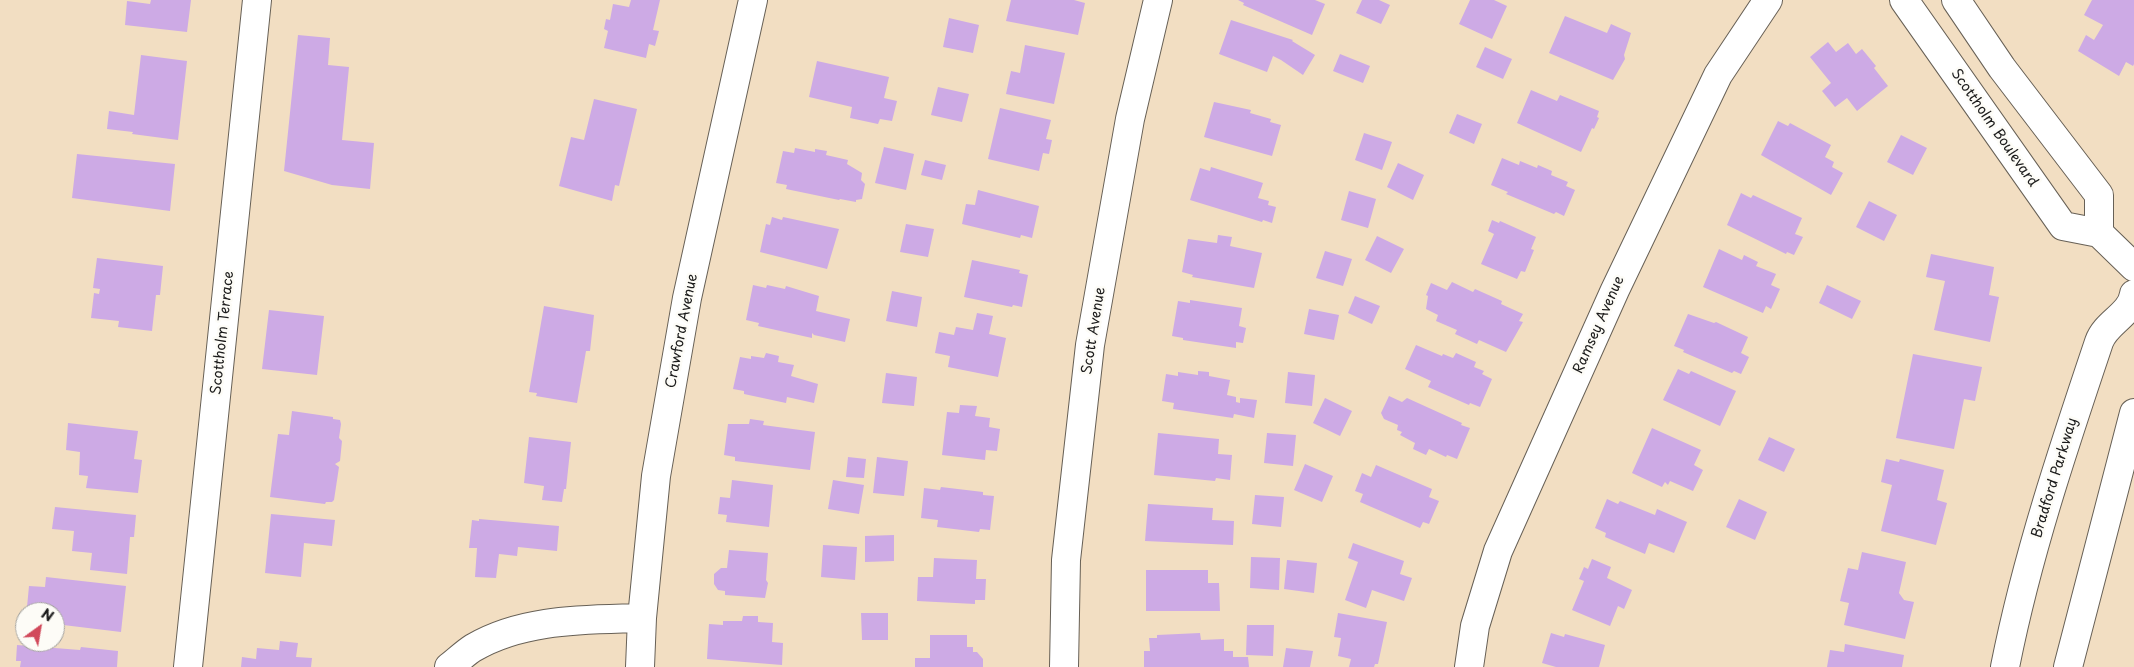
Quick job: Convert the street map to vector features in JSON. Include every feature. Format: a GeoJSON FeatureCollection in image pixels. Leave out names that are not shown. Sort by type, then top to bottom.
{"type":"FeatureCollection","features":[{"type":"Feature","properties":{"kind":"street","name":"Scottholm Terrace"},"geometry":{"type":"LineString","coordinates":[[188,667],[258,0]]}},
{"type":"Feature","properties":{"kind":"street","name":"Crawford Avenue"},"geometry":{"type":"LineString","coordinates":[[640,667],[642,618],[656,476],[687,298],[752,0]]}},
{"type":"Feature","properties":{"kind":"street","name":"Scott Avenue"},"geometry":{"type":"LineString","coordinates":[[1064,667],[1066,560],[1090,345],[1130,119],[1158,0]]}},
{"type":"Feature","properties":{"kind":"street","name":"Ramsey Avenue"},"geometry":{"type":"LineString","coordinates":[[1470,667],[1475,626],[1498,551],[1615,290],[1718,76],[1768,0]]}},
{"type":"Feature","properties":{"kind":"street","name":"Scottholm Boulevard"},"geometry":{"type":"LineString","coordinates":[[1904,0],[2063,226],[2099,233]]}},
{"type":"Feature","properties":{"kind":"street"},"geometry":{"type":"LineString","coordinates":[[1956,0],[2002,68],[2099,195],[2099,233],[2134,268]]}},
{"type":"Feature","properties":{"kind":"street","name":"Bradford Parkway"},"geometry":{"type":"LineString","coordinates":[[2005,667],[2048,492],[2102,333],[2133,301]]}},
{"type":"Feature","properties":{"kind":"street"},"geometry":{"type":"LineString","coordinates":[[2068,667],[2134,413]]}},
{"type":"Feature","properties":{"kind":"street"},"geometry":{"type":"LineString","coordinates":[[449,667],[472,648],[504,633],[565,621],[642,618]]}},
{"type":"Feature","properties":{"kind":"building"},"geometry":{"type":"Polygon","coordinates":[[[151,0],[191,0],[187,32],[125,25],[127,1],[150,4],[151,0]]]}},
{"type":"Feature","properties":{"kind":"building"},"geometry":{"type":"Polygon","coordinates":[[[631,0],[660,0],[653,30],[659,31],[655,46],[649,44],[646,58],[604,48],[608,31],[604,29],[606,19],[610,20],[613,4],[629,7],[631,0]]]}},
{"type":"Feature","properties":{"kind":"building"},"geometry":{"type":"Polygon","coordinates":[[[1011,0],[1074,0],[1085,3],[1078,35],[1006,21],[1011,0]]]}},
{"type":"Feature","properties":{"kind":"building"},"geometry":{"type":"Polygon","coordinates":[[[1238,0],[1315,0],[1325,4],[1312,35],[1243,5],[1244,3],[1238,0]]]}},
{"type":"Feature","properties":{"kind":"building"},"geometry":{"type":"Polygon","coordinates":[[[1362,0],[1379,0],[1390,5],[1381,24],[1356,13],[1362,0]]]}},
{"type":"Feature","properties":{"kind":"building"},"geometry":{"type":"Polygon","coordinates":[[[1470,0],[1494,0],[1507,6],[1492,39],[1459,24],[1470,0]]]}},
{"type":"Feature","properties":{"kind":"building"},"geometry":{"type":"Polygon","coordinates":[[[2092,0],[2134,0],[2134,64],[2133,66],[2126,62],[2119,76],[2078,51],[2086,35],[2094,40],[2103,25],[2084,15],[2092,0]]]}},
{"type":"Feature","properties":{"kind":"building"},"geometry":{"type":"Polygon","coordinates":[[[1565,16],[1607,33],[1611,24],[1631,33],[1624,55],[1625,59],[1613,80],[1549,53],[1565,16]]]}},
{"type":"Feature","properties":{"kind":"building"},"geometry":{"type":"Polygon","coordinates":[[[949,18],[979,25],[973,53],[943,47],[949,18]]]}},
{"type":"Feature","properties":{"kind":"building"},"geometry":{"type":"Polygon","coordinates":[[[1231,20],[1293,40],[1315,55],[1303,75],[1273,56],[1267,72],[1219,54],[1231,20]]]}},
{"type":"Feature","properties":{"kind":"building"},"geometry":{"type":"Polygon","coordinates":[[[298,35],[330,38],[328,65],[349,67],[342,140],[374,143],[370,189],[332,185],[284,171],[298,35]]]}},
{"type":"Feature","properties":{"kind":"building"},"geometry":{"type":"Polygon","coordinates":[[[1828,42],[1836,52],[1848,43],[1856,54],[1862,49],[1876,66],[1874,68],[1888,86],[1857,111],[1847,98],[1835,107],[1822,91],[1831,83],[1810,57],[1828,42]]]}},
{"type":"Feature","properties":{"kind":"building"},"geometry":{"type":"Polygon","coordinates":[[[1025,45],[1065,53],[1054,104],[1006,94],[1011,71],[1020,73],[1025,45]]]}},
{"type":"Feature","properties":{"kind":"building"},"geometry":{"type":"Polygon","coordinates":[[[1485,47],[1512,59],[1503,79],[1476,67],[1485,47]]]}},
{"type":"Feature","properties":{"kind":"building"},"geometry":{"type":"Polygon","coordinates":[[[1340,54],[1370,66],[1363,83],[1333,71],[1340,54]]]}},
{"type":"Feature","properties":{"kind":"building"},"geometry":{"type":"Polygon","coordinates":[[[141,55],[187,61],[178,140],[107,129],[109,111],[134,115],[141,55]]]}},
{"type":"Feature","properties":{"kind":"building"},"geometry":{"type":"Polygon","coordinates":[[[817,61],[889,77],[884,98],[897,101],[892,121],[880,119],[878,124],[850,118],[852,107],[809,97],[817,61]]]}},
{"type":"Feature","properties":{"kind":"building"},"geometry":{"type":"Polygon","coordinates":[[[938,87],[969,94],[962,122],[931,115],[938,87]]]}},
{"type":"Feature","properties":{"kind":"building"},"geometry":{"type":"Polygon","coordinates":[[[1531,90],[1557,101],[1560,95],[1599,111],[1597,117],[1599,118],[1594,129],[1592,128],[1581,152],[1517,123],[1531,90]]]}},
{"type":"Feature","properties":{"kind":"building"},"geometry":{"type":"Polygon","coordinates":[[[594,99],[637,109],[619,186],[615,185],[612,201],[559,186],[571,137],[584,140],[594,99]]]}},
{"type":"Feature","properties":{"kind":"building"},"geometry":{"type":"Polygon","coordinates":[[[1214,102],[1251,110],[1250,113],[1271,119],[1270,122],[1281,125],[1272,156],[1204,137],[1214,102]]]}},
{"type":"Feature","properties":{"kind":"building"},"geometry":{"type":"Polygon","coordinates":[[[1000,108],[1051,120],[1046,139],[1052,140],[1049,154],[1043,153],[1039,171],[988,159],[1000,108]]]}},
{"type":"Feature","properties":{"kind":"building"},"geometry":{"type":"Polygon","coordinates":[[[1457,114],[1482,124],[1474,144],[1449,133],[1457,114]]]}},
{"type":"Feature","properties":{"kind":"building"},"geometry":{"type":"Polygon","coordinates":[[[1778,121],[1788,126],[1790,123],[1831,145],[1825,157],[1834,162],[1832,167],[1843,173],[1831,195],[1761,155],[1778,121]]]}},
{"type":"Feature","properties":{"kind":"building"},"geometry":{"type":"Polygon","coordinates":[[[1364,133],[1392,142],[1382,170],[1355,160],[1364,133]]]}},
{"type":"Feature","properties":{"kind":"building"},"geometry":{"type":"Polygon","coordinates":[[[1901,135],[1927,148],[1913,175],[1887,162],[1901,135]]]}},
{"type":"Feature","properties":{"kind":"building"},"geometry":{"type":"Polygon","coordinates":[[[884,147],[914,154],[906,190],[875,183],[884,147]]]}},
{"type":"Feature","properties":{"kind":"building"},"geometry":{"type":"Polygon","coordinates":[[[795,148],[815,152],[815,149],[827,151],[826,155],[848,160],[847,164],[862,173],[861,180],[865,184],[862,199],[856,200],[856,202],[839,200],[786,189],[787,185],[776,183],[783,151],[794,153],[795,148]]]}},
{"type":"Feature","properties":{"kind":"building"},"geometry":{"type":"Polygon","coordinates":[[[77,154],[175,164],[170,211],[72,198],[77,154]]]}},
{"type":"Feature","properties":{"kind":"building"},"geometry":{"type":"Polygon","coordinates":[[[1502,158],[1519,165],[1520,161],[1537,168],[1538,165],[1552,171],[1551,175],[1568,182],[1566,186],[1575,190],[1564,216],[1556,212],[1554,214],[1506,194],[1508,192],[1491,185],[1502,158]]]}},
{"type":"Feature","properties":{"kind":"building"},"geometry":{"type":"Polygon","coordinates":[[[925,160],[946,165],[942,180],[921,175],[925,160]]]}},
{"type":"Feature","properties":{"kind":"building"},"geometry":{"type":"Polygon","coordinates":[[[1398,163],[1424,175],[1413,200],[1387,187],[1398,163]]]}},
{"type":"Feature","properties":{"kind":"building"},"geometry":{"type":"Polygon","coordinates":[[[1211,167],[1263,183],[1258,198],[1269,201],[1268,205],[1276,207],[1272,223],[1263,220],[1262,222],[1190,200],[1200,168],[1210,171],[1211,167]]]}},
{"type":"Feature","properties":{"kind":"building"},"geometry":{"type":"Polygon","coordinates":[[[978,190],[1039,206],[1032,238],[1021,235],[1020,238],[962,224],[966,204],[975,205],[978,190]]]}},
{"type":"Feature","properties":{"kind":"building"},"geometry":{"type":"Polygon","coordinates":[[[1349,191],[1376,199],[1368,228],[1341,220],[1349,191]]]}},
{"type":"Feature","properties":{"kind":"building"},"geometry":{"type":"Polygon","coordinates":[[[1741,193],[1751,198],[1753,195],[1802,218],[1795,234],[1803,237],[1794,255],[1787,252],[1786,254],[1727,225],[1741,193]]]}},
{"type":"Feature","properties":{"kind":"building"},"geometry":{"type":"Polygon","coordinates":[[[1869,201],[1897,215],[1884,241],[1856,227],[1869,201]]]}},
{"type":"Feature","properties":{"kind":"building"},"geometry":{"type":"Polygon","coordinates":[[[772,217],[782,220],[783,217],[839,229],[827,269],[760,252],[766,224],[770,225],[772,217]]]}},
{"type":"Feature","properties":{"kind":"building"},"geometry":{"type":"Polygon","coordinates":[[[1492,220],[1499,223],[1500,221],[1536,237],[1531,249],[1534,250],[1525,272],[1521,271],[1517,279],[1481,264],[1494,234],[1488,231],[1492,220]]]}},
{"type":"Feature","properties":{"kind":"building"},"geometry":{"type":"Polygon","coordinates":[[[906,224],[934,229],[928,257],[900,252],[906,224]]]}},
{"type":"Feature","properties":{"kind":"building"},"geometry":{"type":"Polygon","coordinates":[[[1218,235],[1232,237],[1230,246],[1262,253],[1254,288],[1192,277],[1193,275],[1182,272],[1188,239],[1217,243],[1218,235]]]}},
{"type":"Feature","properties":{"kind":"building"},"geometry":{"type":"Polygon","coordinates":[[[1377,236],[1404,249],[1391,273],[1365,260],[1377,236]]]}},
{"type":"Feature","properties":{"kind":"building"},"geometry":{"type":"Polygon","coordinates":[[[1719,249],[1742,260],[1744,255],[1758,262],[1756,266],[1776,274],[1771,285],[1780,289],[1771,309],[1766,306],[1763,313],[1703,287],[1719,249]]]}},
{"type":"Feature","properties":{"kind":"building"},"geometry":{"type":"Polygon","coordinates":[[[1325,251],[1352,259],[1343,286],[1316,278],[1325,251]]]}},
{"type":"Feature","properties":{"kind":"building"},"geometry":{"type":"Polygon","coordinates":[[[1931,254],[1994,267],[1989,295],[1999,297],[1990,342],[1934,330],[1945,281],[1926,277],[1931,254]]]}},
{"type":"Feature","properties":{"kind":"building"},"geometry":{"type":"Polygon","coordinates":[[[97,258],[163,266],[160,295],[156,295],[152,331],[118,327],[119,321],[91,318],[94,293],[99,294],[100,289],[93,288],[97,258]]]}},
{"type":"Feature","properties":{"kind":"building"},"geometry":{"type":"Polygon","coordinates":[[[972,260],[1020,270],[1019,273],[1028,275],[1022,307],[1013,305],[1012,307],[964,297],[972,260]]]}},
{"type":"Feature","properties":{"kind":"building"},"geometry":{"type":"Polygon","coordinates":[[[1452,282],[1473,292],[1475,289],[1502,301],[1501,304],[1523,314],[1519,321],[1523,322],[1506,352],[1479,340],[1477,344],[1455,334],[1457,330],[1436,321],[1438,315],[1426,309],[1428,296],[1426,295],[1431,283],[1447,290],[1452,282]]]}},
{"type":"Feature","properties":{"kind":"building"},"geometry":{"type":"Polygon","coordinates":[[[753,285],[766,288],[767,285],[785,289],[786,286],[819,296],[816,311],[850,319],[845,342],[812,333],[812,338],[758,326],[759,323],[746,320],[753,285]]]}},
{"type":"Feature","properties":{"kind":"building"},"geometry":{"type":"Polygon","coordinates":[[[1827,285],[1861,301],[1852,319],[1819,303],[1827,285]]]}},
{"type":"Feature","properties":{"kind":"building"},"geometry":{"type":"Polygon","coordinates":[[[892,291],[922,297],[917,327],[886,321],[892,291]]]}},
{"type":"Feature","properties":{"kind":"building"},"geometry":{"type":"Polygon","coordinates":[[[1355,296],[1380,306],[1372,324],[1348,313],[1355,296]]]}},
{"type":"Feature","properties":{"kind":"building"},"geometry":{"type":"Polygon","coordinates":[[[1190,300],[1242,308],[1239,326],[1246,328],[1243,343],[1236,342],[1236,348],[1183,340],[1183,338],[1172,336],[1178,301],[1190,303],[1190,300]]]}},
{"type":"Feature","properties":{"kind":"building"},"geometry":{"type":"Polygon","coordinates":[[[544,306],[594,315],[590,351],[586,351],[577,403],[536,396],[537,393],[529,392],[544,306]]]}},
{"type":"Feature","properties":{"kind":"building"},"geometry":{"type":"Polygon","coordinates":[[[1309,309],[1339,315],[1334,340],[1304,334],[1309,309]]]}},
{"type":"Feature","properties":{"kind":"building"},"geometry":{"type":"Polygon","coordinates":[[[269,310],[324,316],[317,375],[262,369],[269,310]]]}},
{"type":"Feature","properties":{"kind":"building"},"geometry":{"type":"Polygon","coordinates":[[[977,313],[993,316],[989,334],[1006,338],[998,377],[948,367],[950,356],[935,353],[939,332],[954,335],[956,327],[973,330],[977,313]]]}},
{"type":"Feature","properties":{"kind":"building"},"geometry":{"type":"Polygon","coordinates":[[[1688,314],[1714,323],[1716,322],[1748,337],[1741,353],[1749,357],[1741,374],[1734,371],[1732,373],[1683,352],[1684,350],[1674,346],[1688,314]]]}},
{"type":"Feature","properties":{"kind":"building"},"geometry":{"type":"Polygon","coordinates":[[[1416,345],[1442,356],[1443,354],[1453,358],[1456,353],[1476,362],[1474,367],[1484,371],[1482,374],[1492,379],[1480,407],[1470,403],[1469,405],[1428,387],[1431,381],[1405,369],[1416,345]]]}},
{"type":"Feature","properties":{"kind":"building"},"geometry":{"type":"Polygon","coordinates":[[[766,353],[779,356],[778,362],[794,365],[791,376],[818,384],[814,403],[787,397],[786,403],[744,394],[744,391],[733,389],[740,357],[751,359],[751,356],[764,358],[766,353]]]}},
{"type":"Feature","properties":{"kind":"building"},"geometry":{"type":"Polygon","coordinates":[[[1913,354],[1982,367],[1975,401],[1964,399],[1954,449],[1896,438],[1913,354]]]}},
{"type":"Feature","properties":{"kind":"building"},"geometry":{"type":"Polygon","coordinates":[[[1678,369],[1689,374],[1691,371],[1736,391],[1720,426],[1663,400],[1678,369]]]}},
{"type":"Feature","properties":{"kind":"building"},"geometry":{"type":"Polygon","coordinates":[[[1198,371],[1209,372],[1209,376],[1230,380],[1227,395],[1236,397],[1236,402],[1240,403],[1240,398],[1257,400],[1254,418],[1234,414],[1233,418],[1173,409],[1174,403],[1162,401],[1166,374],[1178,376],[1178,372],[1198,375],[1198,371]]]}},
{"type":"Feature","properties":{"kind":"building"},"geometry":{"type":"Polygon","coordinates":[[[1288,372],[1315,375],[1312,406],[1285,403],[1288,372]]]}},
{"type":"Feature","properties":{"kind":"building"},"geometry":{"type":"Polygon","coordinates":[[[886,373],[917,377],[914,406],[882,403],[886,373]]]}},
{"type":"Feature","properties":{"kind":"building"},"geometry":{"type":"Polygon","coordinates":[[[1389,396],[1402,402],[1407,398],[1470,428],[1457,459],[1447,455],[1446,457],[1429,449],[1426,455],[1413,449],[1415,443],[1400,435],[1402,432],[1397,430],[1398,425],[1384,419],[1381,413],[1389,396]]]}},
{"type":"Feature","properties":{"kind":"building"},"geometry":{"type":"Polygon","coordinates":[[[1325,398],[1352,411],[1340,436],[1313,423],[1325,398]]]}},
{"type":"Feature","properties":{"kind":"building"},"geometry":{"type":"Polygon","coordinates":[[[960,405],[977,406],[975,416],[990,418],[989,427],[1000,429],[997,451],[986,450],[985,460],[942,455],[947,412],[959,413],[960,405]]]}},
{"type":"Feature","properties":{"kind":"building"},"geometry":{"type":"Polygon","coordinates":[[[292,411],[333,417],[333,419],[340,420],[339,438],[342,441],[340,461],[335,464],[339,467],[334,500],[332,502],[326,502],[325,504],[270,497],[278,434],[289,435],[292,411]]]}},
{"type":"Feature","properties":{"kind":"building"},"geometry":{"type":"Polygon","coordinates":[[[750,419],[764,421],[763,425],[815,432],[810,470],[735,461],[735,457],[724,455],[728,424],[749,424],[750,419]]]}},
{"type":"Feature","properties":{"kind":"building"},"geometry":{"type":"Polygon","coordinates":[[[68,423],[138,431],[134,459],[142,460],[138,493],[86,488],[88,476],[79,475],[80,452],[66,450],[68,423]]]}},
{"type":"Feature","properties":{"kind":"building"},"geometry":{"type":"Polygon","coordinates":[[[1652,428],[1701,450],[1694,465],[1703,470],[1693,491],[1670,481],[1668,485],[1665,482],[1662,487],[1632,473],[1652,428]]]}},
{"type":"Feature","properties":{"kind":"building"},"geometry":{"type":"Polygon","coordinates":[[[1158,433],[1219,439],[1218,454],[1232,455],[1230,480],[1216,478],[1215,481],[1154,475],[1158,433]]]}},
{"type":"Feature","properties":{"kind":"building"},"geometry":{"type":"Polygon","coordinates":[[[1267,433],[1296,435],[1293,466],[1264,463],[1267,433]]]}},
{"type":"Feature","properties":{"kind":"building"},"geometry":{"type":"Polygon","coordinates":[[[529,437],[571,442],[566,489],[564,489],[562,502],[542,500],[544,486],[524,483],[529,437]]]}},
{"type":"Feature","properties":{"kind":"building"},"geometry":{"type":"Polygon","coordinates":[[[1769,437],[1795,449],[1784,472],[1758,460],[1769,437]]]}},
{"type":"Feature","properties":{"kind":"building"},"geometry":{"type":"Polygon","coordinates":[[[848,457],[866,459],[864,478],[846,477],[848,457]]]}},
{"type":"Feature","properties":{"kind":"building"},"geometry":{"type":"Polygon","coordinates":[[[877,457],[908,461],[904,496],[873,493],[877,457]]]}},
{"type":"Feature","properties":{"kind":"building"},"geometry":{"type":"Polygon","coordinates":[[[1886,459],[1899,462],[1900,459],[1944,470],[1937,500],[1947,503],[1936,545],[1881,531],[1892,485],[1881,482],[1886,459]]]}},
{"type":"Feature","properties":{"kind":"building"},"geometry":{"type":"Polygon","coordinates":[[[1305,464],[1333,476],[1322,502],[1294,490],[1305,464]]]}},
{"type":"Feature","properties":{"kind":"building"},"geometry":{"type":"Polygon","coordinates":[[[1376,465],[1432,489],[1429,497],[1439,501],[1429,524],[1423,522],[1420,528],[1360,502],[1363,494],[1355,491],[1362,473],[1371,477],[1376,465]]]}},
{"type":"Feature","properties":{"kind":"building"},"geometry":{"type":"Polygon","coordinates":[[[732,480],[773,485],[769,527],[726,522],[727,515],[718,514],[720,497],[730,498],[732,480]]]}},
{"type":"Feature","properties":{"kind":"building"},"geometry":{"type":"Polygon","coordinates":[[[833,480],[864,485],[859,514],[828,509],[833,480]]]}},
{"type":"Feature","properties":{"kind":"building"},"geometry":{"type":"Polygon","coordinates":[[[941,487],[983,492],[983,495],[994,496],[990,530],[980,529],[979,532],[937,527],[938,520],[921,518],[924,488],[940,490],[941,487]]]}},
{"type":"Feature","properties":{"kind":"building"},"geometry":{"type":"Polygon","coordinates":[[[1255,495],[1284,497],[1281,527],[1252,524],[1255,495]]]}},
{"type":"Feature","properties":{"kind":"building"},"geometry":{"type":"Polygon","coordinates":[[[1607,499],[1618,504],[1620,501],[1655,515],[1657,509],[1687,522],[1674,553],[1649,543],[1645,554],[1605,537],[1606,533],[1595,528],[1607,499]]]}},
{"type":"Feature","properties":{"kind":"building"},"geometry":{"type":"Polygon","coordinates":[[[1739,499],[1767,512],[1755,540],[1726,527],[1739,499]]]}},
{"type":"Feature","properties":{"kind":"building"},"geometry":{"type":"Polygon","coordinates":[[[1148,504],[1213,508],[1212,520],[1234,521],[1233,545],[1145,541],[1148,504]]]}},
{"type":"Feature","properties":{"kind":"building"},"geometry":{"type":"Polygon","coordinates":[[[55,507],[136,515],[134,537],[130,537],[127,574],[90,570],[92,553],[72,551],[74,531],[52,529],[55,507]]]}},
{"type":"Feature","properties":{"kind":"building"},"geometry":{"type":"Polygon","coordinates":[[[271,514],[335,520],[332,546],[304,543],[301,577],[265,573],[271,514]]]}},
{"type":"Feature","properties":{"kind":"building"},"geometry":{"type":"Polygon","coordinates":[[[479,519],[559,526],[557,551],[518,547],[517,556],[499,554],[496,578],[475,577],[477,548],[469,548],[472,520],[479,521],[479,519]]]}},
{"type":"Feature","properties":{"kind":"building"},"geometry":{"type":"Polygon","coordinates":[[[894,535],[894,561],[865,562],[865,536],[894,535]]]}},
{"type":"Feature","properties":{"kind":"building"},"geometry":{"type":"Polygon","coordinates":[[[1353,543],[1404,561],[1400,574],[1412,578],[1404,601],[1372,590],[1366,608],[1345,600],[1358,562],[1348,558],[1353,543]]]}},
{"type":"Feature","properties":{"kind":"building"},"geometry":{"type":"Polygon","coordinates":[[[823,545],[857,547],[855,580],[821,577],[823,545]]]}},
{"type":"Feature","properties":{"kind":"building"},"geometry":{"type":"Polygon","coordinates":[[[729,550],[768,553],[766,580],[768,583],[765,598],[725,595],[725,591],[718,590],[714,584],[714,574],[721,568],[727,568],[729,550]]]}},
{"type":"Feature","properties":{"kind":"building"},"geometry":{"type":"Polygon","coordinates":[[[1862,552],[1906,562],[1899,593],[1904,600],[1914,602],[1905,639],[1844,625],[1849,603],[1840,601],[1848,568],[1858,570],[1862,552]]]}},
{"type":"Feature","properties":{"kind":"building"},"geometry":{"type":"Polygon","coordinates":[[[1251,557],[1280,558],[1279,590],[1250,588],[1251,557]]]}},
{"type":"Feature","properties":{"kind":"building"},"geometry":{"type":"Polygon","coordinates":[[[934,558],[977,560],[976,579],[986,579],[985,600],[975,600],[975,604],[917,601],[918,577],[933,577],[934,558]]]}},
{"type":"Feature","properties":{"kind":"building"},"geometry":{"type":"Polygon","coordinates":[[[1592,559],[1611,567],[1607,578],[1632,590],[1624,609],[1618,606],[1610,626],[1572,610],[1584,581],[1579,579],[1584,567],[1588,569],[1592,559]]]}},
{"type":"Feature","properties":{"kind":"building"},"geometry":{"type":"Polygon","coordinates":[[[1287,560],[1317,563],[1314,593],[1284,589],[1287,560]]]}},
{"type":"Feature","properties":{"kind":"building"},"geometry":{"type":"Polygon","coordinates":[[[1146,570],[1208,570],[1208,583],[1219,583],[1220,611],[1146,611],[1146,570]]]}},
{"type":"Feature","properties":{"kind":"building"},"geometry":{"type":"Polygon","coordinates":[[[46,577],[126,586],[121,632],[65,625],[65,602],[27,602],[29,586],[45,587],[46,577]]]}},
{"type":"Feature","properties":{"kind":"building"},"geometry":{"type":"Polygon","coordinates":[[[861,613],[888,613],[888,640],[862,640],[861,613]]]}},
{"type":"Feature","properties":{"kind":"building"},"geometry":{"type":"Polygon","coordinates":[[[1338,613],[1387,622],[1378,664],[1375,664],[1374,667],[1349,667],[1351,659],[1338,656],[1341,638],[1334,637],[1338,613]]]}},
{"type":"Feature","properties":{"kind":"building"},"geometry":{"type":"Polygon","coordinates":[[[743,616],[758,616],[758,622],[773,623],[772,642],[783,643],[782,665],[707,659],[709,624],[723,625],[723,621],[742,621],[743,616]]]}},
{"type":"Feature","properties":{"kind":"building"},"geometry":{"type":"Polygon","coordinates":[[[1247,625],[1274,625],[1273,656],[1246,655],[1247,625]]]}},
{"type":"Feature","properties":{"kind":"building"},"geometry":{"type":"Polygon","coordinates":[[[1200,633],[1201,640],[1224,639],[1224,651],[1233,651],[1233,657],[1248,657],[1249,667],[1144,667],[1144,651],[1150,651],[1149,638],[1157,638],[1157,635],[1200,633]]]}},
{"type":"Feature","properties":{"kind":"building"},"geometry":{"type":"Polygon","coordinates":[[[1551,633],[1564,637],[1565,634],[1605,645],[1599,667],[1556,667],[1542,663],[1551,633]]]}},
{"type":"Feature","properties":{"kind":"building"},"geometry":{"type":"Polygon","coordinates":[[[930,635],[967,635],[967,647],[973,647],[973,652],[977,652],[983,659],[983,667],[915,667],[915,658],[930,658],[930,635]]]}},
{"type":"Feature","properties":{"kind":"building"},"geometry":{"type":"Polygon","coordinates":[[[280,641],[298,643],[296,657],[312,658],[311,667],[241,667],[242,657],[256,659],[257,648],[279,650],[280,641]]]}},
{"type":"Feature","properties":{"kind":"building"},"geometry":{"type":"Polygon","coordinates":[[[1845,644],[1904,655],[1902,667],[1827,667],[1830,650],[1844,652],[1845,644]]]}},
{"type":"Feature","properties":{"kind":"building"},"geometry":{"type":"Polygon","coordinates":[[[81,647],[118,651],[117,667],[20,667],[21,661],[16,661],[17,652],[65,652],[65,649],[80,650],[81,647]]]}},
{"type":"Feature","properties":{"kind":"building"},"geometry":{"type":"Polygon","coordinates":[[[1286,648],[1313,651],[1310,667],[1283,667],[1286,648]]]}}]}
